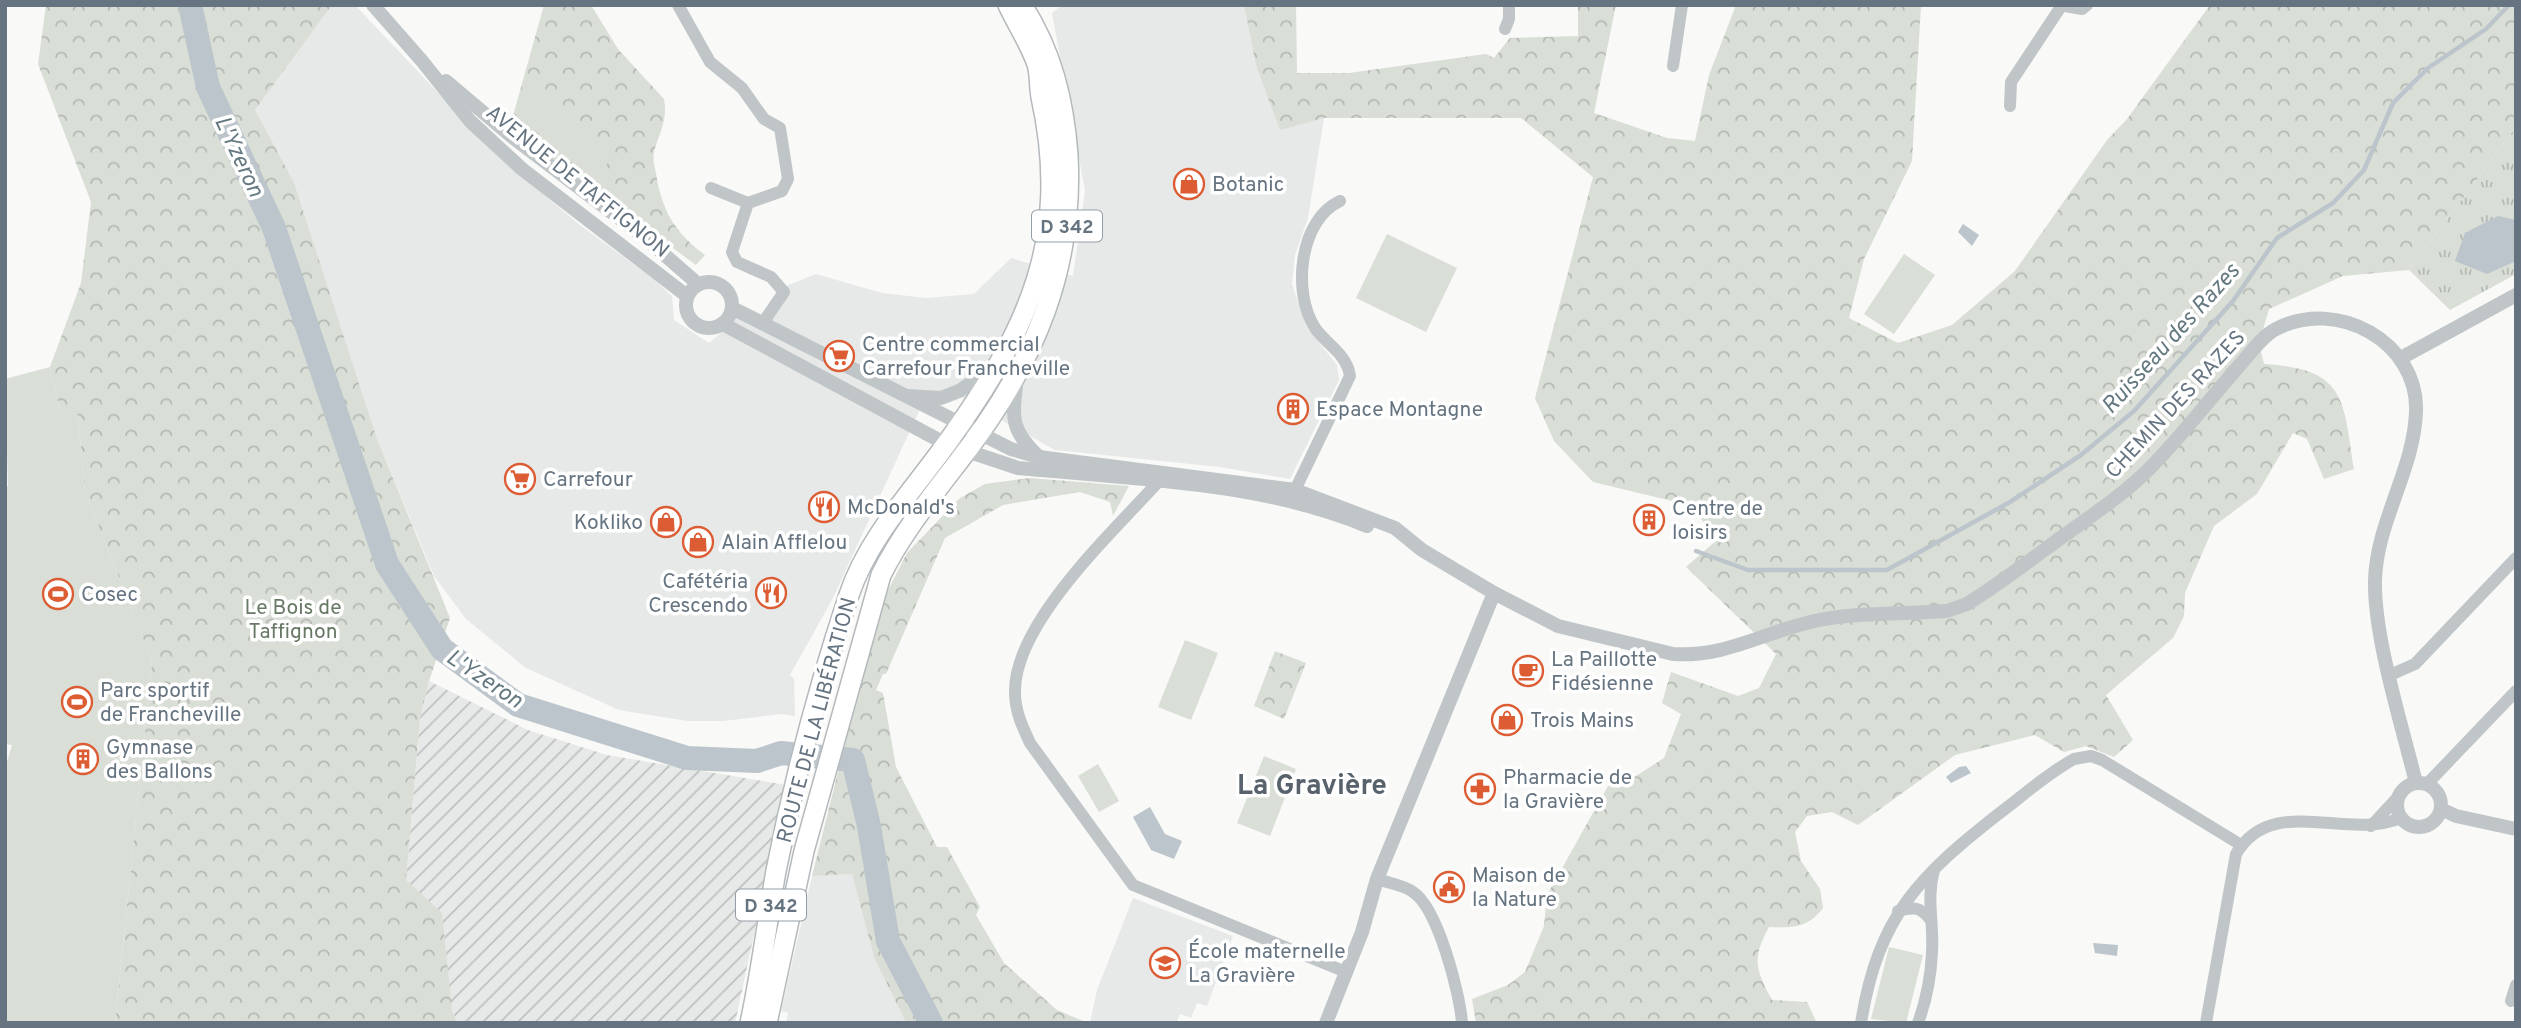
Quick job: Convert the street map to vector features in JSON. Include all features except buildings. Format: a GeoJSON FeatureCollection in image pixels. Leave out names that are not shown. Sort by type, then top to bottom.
{"type":"FeatureCollection","features":[{"type":"Feature","properties":{"kind":"main road","name":"D 342"},"geometry":{"type":"LineString","coordinates":[[946,444],[997,366],[1030,305],[1051,220],[1053,180],[1044,63],[1008,5]]}},
{"type":"Feature","properties":{"kind":"main road","name":"D 342"},"geometry":{"type":"LineString","coordinates":[[966,451],[1018,374],[1054,289],[1067,231],[1070,194],[1066,134],[1022,5]]}},
{"type":"Feature","properties":{"kind":"main road","name":"ROUTE DE LA LIBÉRATION"},"geometry":{"type":"LineString","coordinates":[[750,1023],[776,871],[795,788],[849,593],[877,536],[946,444]]}},
{"type":"Feature","properties":{"kind":"main road","name":"ROUTE DE LA LIBÉRATION"},"geometry":{"type":"LineString","coordinates":[[767,1023],[819,795],[881,575],[895,547],[966,451]]}},
{"type":"Feature","properties":{"kind":"street","name":"AVENUE DE TAFFIGNON"},"geometry":{"type":"LineString","coordinates":[[373,5],[470,121],[522,169],[687,296],[688,315],[697,325],[710,328],[723,324],[946,444],[966,451]]}},
{"type":"Feature","properties":{"kind":"street"},"geometry":{"type":"LineString","coordinates":[[678,5],[710,62],[742,88],[764,119],[780,128],[788,179],[782,191],[748,202],[711,188]]}},
{"type":"Feature","properties":{"kind":"street"},"geometry":{"type":"LineString","coordinates":[[1505,29],[1509,19],[1509,5]]}},
{"type":"Feature","properties":{"kind":"street"},"geometry":{"type":"LineString","coordinates":[[1672,66],[1682,5]]}},
{"type":"Feature","properties":{"kind":"street"},"geometry":{"type":"LineString","coordinates":[[2010,106],[2011,82],[2060,6],[2082,9],[2087,5]]}},
{"type":"Feature","properties":{"kind":"street","name":"AVENUE DE TAFFIGNON"},"geometry":{"type":"LineString","coordinates":[[422,61],[511,136],[644,237],[698,284],[712,282],[725,288],[732,308],[978,435]]}},
{"type":"Feature","properties":{"kind":"street"},"geometry":{"type":"LineString","coordinates":[[1295,490],[1350,376],[1348,365],[1315,327],[1302,286],[1306,245],[1319,216],[1328,206],[1340,201]]}},
{"type":"Feature","properties":{"kind":"street"},"geometry":{"type":"LineString","coordinates":[[748,202],[732,252],[737,262],[771,277],[784,292],[762,324]]}},
{"type":"Feature","properties":{"kind":"street"},"geometry":{"type":"LineString","coordinates":[[687,296],[698,284]]}},
{"type":"Feature","properties":{"kind":"street"},"geometry":{"type":"LineString","coordinates":[[2401,358],[2516,295]]}},
{"type":"Feature","properties":{"kind":"street"},"geometry":{"type":"LineString","coordinates":[[723,324],[732,308]]}},
{"type":"Feature","properties":{"kind":"street","name":"CHEMIN DES RAZES"},"geometry":{"type":"LineString","coordinates":[[978,435],[1039,457],[1295,490],[1395,528],[1422,550],[1533,615],[1582,634],[1690,656],[1738,647],[1819,620],[1947,611],[1990,590],[2148,470],[2274,330],[2315,318],[2340,320],[2382,339],[2401,358],[2414,389],[2416,412],[2411,442],[2380,548],[2375,581],[2390,675],[2422,783]]}},
{"type":"Feature","properties":{"kind":"street"},"geometry":{"type":"LineString","coordinates":[[903,396],[941,398],[959,391],[997,366]]}},
{"type":"Feature","properties":{"kind":"street"},"geometry":{"type":"LineString","coordinates":[[1018,374],[1013,414],[1016,430],[1021,440],[1039,457]]}},
{"type":"Feature","properties":{"kind":"street","name":"CHEMIN DES RAZES"},"geometry":{"type":"LineString","coordinates":[[966,451],[1018,468],[1159,481],[1239,492],[1319,509],[1422,550]]}},
{"type":"Feature","properties":{"kind":"street","name":"CHEMIN DES RAZES"},"geometry":{"type":"LineString","coordinates":[[1159,481],[1213,479]]}},
{"type":"Feature","properties":{"kind":"street"},"geometry":{"type":"LineString","coordinates":[[1159,481],[1040,616],[1018,667],[1015,691],[1018,717],[1030,743],[1133,885],[1346,972]]}},
{"type":"Feature","properties":{"kind":"street","name":"CHEMIN DES RAZES"},"geometry":{"type":"LineString","coordinates":[[1239,492],[1295,490]]}},
{"type":"Feature","properties":{"kind":"street"},"geometry":{"type":"LineString","coordinates":[[2390,675],[2415,664],[2516,558]]}},
{"type":"Feature","properties":{"kind":"street"},"geometry":{"type":"LineString","coordinates":[[1326,1023],[1363,932],[1377,879],[1494,593]]}},
{"type":"Feature","properties":{"kind":"street"},"geometry":{"type":"LineString","coordinates":[[2371,826],[2407,785],[2422,783],[2516,691]]}},
{"type":"Feature","properties":{"kind":"street"},"geometry":{"type":"LineString","coordinates":[[1861,1023],[1870,975],[1882,941],[1898,911],[1935,866],[2061,766],[2074,759],[2091,756],[2102,760],[2241,845]]}},
{"type":"Feature","properties":{"kind":"street"},"geometry":{"type":"LineString","coordinates":[[2397,799],[2401,818],[2411,825],[2424,827],[2435,820],[2441,809],[2440,797],[2422,783]]}},
{"type":"Feature","properties":{"kind":"street"},"geometry":{"type":"LineString","coordinates":[[2441,809],[2456,816],[2516,829]]}},
{"type":"Feature","properties":{"kind":"street"},"geometry":{"type":"LineString","coordinates":[[2206,1023],[2232,870],[2241,845],[2256,830],[2268,824],[2300,822],[2371,826],[2401,818]]}},
{"type":"Feature","properties":{"kind":"street"},"geometry":{"type":"LineString","coordinates":[[1918,1023],[1925,1002],[1932,952],[1928,890],[1935,866]]}},
{"type":"Feature","properties":{"kind":"street"},"geometry":{"type":"LineString","coordinates":[[1377,879],[1414,892],[1426,907],[1441,938],[1459,995],[1462,1023]]}},
{"type":"Feature","properties":{"kind":"street"},"geometry":{"type":"LineString","coordinates":[[1898,911],[1912,907],[1923,910],[1930,919]]}},
{"type":"Feature","properties":{"kind":"street"},"geometry":{"type":"LineString","coordinates":[[2511,1001],[2516,985]]}},
{"type":"Feature","properties":{"kind":"shaded area","name":"Centre commercial Carrefour Francheville"},"geometry":{"type":"Polygon","coordinates":[[[332,5],[355,5],[499,157],[580,225],[655,280],[672,296],[674,320],[709,343],[735,321],[740,304],[763,315],[786,286],[816,274],[882,293],[926,298],[974,294],[1011,258],[1073,276],[1085,191],[1052,13],[1062,5],[1244,5],[1256,66],[1280,129],[1324,118],[1308,218],[1295,255],[1292,284],[1306,326],[1337,365],[1339,380],[1290,479],[1220,467],[1055,450],[950,391],[927,394],[833,598],[790,675],[794,679],[795,716],[782,714],[723,721],[687,721],[619,710],[526,668],[466,619],[434,576],[376,436],[255,110],[332,5]]]}},
{"type":"Feature","properties":{"kind":"shaded area"},"geometry":{"type":"Polygon","coordinates":[[[2498,216],[2516,220],[2516,261],[2487,274],[2455,261],[2465,233],[2498,216]]]}},
{"type":"Feature","properties":{"kind":"shaded area"},"geometry":{"type":"Polygon","coordinates":[[[1963,224],[1979,235],[1972,246],[1958,232],[1963,224]]]}},
{"type":"Feature","properties":{"kind":"shaded area"},"geometry":{"type":"Polygon","coordinates":[[[429,681],[528,730],[607,755],[786,785],[735,1023],[457,1023],[406,880],[420,718],[429,681]]]}},
{"type":"Feature","properties":{"kind":"shaded area"},"geometry":{"type":"Polygon","coordinates":[[[1966,766],[1971,773],[1951,783],[1946,777],[1959,767],[1966,766]]]}},
{"type":"Feature","properties":{"kind":"shaded area"},"geometry":{"type":"Polygon","coordinates":[[[1150,807],[1165,834],[1182,841],[1174,859],[1151,850],[1133,817],[1150,807]]]}},
{"type":"Feature","properties":{"kind":"shaded area"},"geometry":{"type":"Polygon","coordinates":[[[852,874],[874,957],[906,1023],[786,1023],[788,1013],[781,1011],[812,876],[852,874]]]}},
{"type":"Feature","properties":{"kind":"shaded area","name":"École maternelle La Gravière"},"geometry":{"type":"Polygon","coordinates":[[[1133,898],[1233,936],[1207,1006],[1197,1003],[1191,1018],[1180,1014],[1176,1023],[1090,1023],[1097,990],[1133,898]]]}},
{"type":"Feature","properties":{"kind":"shaded area"},"geometry":{"type":"Polygon","coordinates":[[[2093,943],[2118,945],[2117,956],[2095,953],[2093,943]]]}},
{"type":"Feature","properties":{"kind":"green space","name":"Le Bois de Taffignon"},"geometry":{"type":"Polygon","coordinates":[[[46,5],[332,5],[255,110],[294,183],[376,436],[450,618],[420,718],[406,880],[442,913],[452,1010],[457,1023],[115,1023],[152,661],[85,492],[78,415],[59,407],[50,367],[81,283],[91,202],[38,64],[46,5]]]}},
{"type":"Feature","properties":{"kind":"green space"},"geometry":{"type":"Polygon","coordinates":[[[544,5],[591,5],[618,49],[664,99],[664,120],[654,152],[654,166],[663,203],[673,223],[687,240],[705,255],[696,265],[555,161],[511,123],[544,5]]]}},
{"type":"Feature","properties":{"kind":"green space"},"geometry":{"type":"Polygon","coordinates":[[[1244,5],[1296,5],[1297,73],[1349,73],[1486,54],[1494,58],[1510,38],[1578,36],[1578,5],[1616,5],[1594,113],[1667,138],[1695,141],[1709,75],[1736,5],[1921,5],[1912,161],[1864,259],[1849,318],[1898,343],[1952,325],[2015,271],[2107,140],[2127,119],[2210,5],[2516,5],[2516,127],[2409,270],[2343,276],[2269,309],[2259,343],[2264,364],[2291,367],[2311,373],[2326,381],[2336,392],[2347,423],[2354,469],[2324,479],[2307,439],[2293,433],[2257,494],[2214,526],[2185,593],[2184,616],[2173,638],[2106,695],[2133,740],[2114,757],[2086,746],[2064,752],[2035,735],[1955,755],[1858,825],[1832,812],[1807,816],[1795,832],[1801,861],[1820,889],[1823,908],[1805,923],[1769,927],[1760,947],[1758,964],[1772,1000],[1807,1002],[1817,1023],[1476,1023],[1472,999],[1508,985],[1525,972],[1544,926],[1547,895],[1608,786],[1636,776],[1664,758],[1681,714],[1662,703],[1671,672],[1738,696],[1759,688],[1776,654],[1686,567],[1718,539],[1689,505],[1593,482],[1554,441],[1535,398],[1593,177],[1521,118],[1324,118],[1280,130],[1256,66],[1244,5]]]}},
{"type":"Feature","properties":{"kind":"green space"},"geometry":{"type":"Polygon","coordinates":[[[536,90],[615,154],[595,179],[516,116],[536,90]]]}},
{"type":"Feature","properties":{"kind":"green space"},"geometry":{"type":"Polygon","coordinates":[[[2516,127],[2516,274],[2450,310],[2409,270],[2516,127]]]}},
{"type":"Feature","properties":{"kind":"green space"},"geometry":{"type":"Polygon","coordinates":[[[1387,234],[1457,268],[1426,332],[1356,298],[1387,234]]]}},
{"type":"Feature","properties":{"kind":"green space"},"geometry":{"type":"Polygon","coordinates":[[[1904,254],[1935,275],[1894,334],[1864,314],[1904,254]]]}},
{"type":"Feature","properties":{"kind":"green space","name":"Parc sportif de Francheville"},"geometry":{"type":"Polygon","coordinates":[[[50,367],[59,407],[78,415],[85,492],[152,661],[115,1023],[5,1023],[5,768],[12,745],[5,744],[5,488],[8,486],[5,379],[50,367]]]}},
{"type":"Feature","properties":{"kind":"green space"},"geometry":{"type":"Polygon","coordinates":[[[1030,478],[1129,486],[1113,516],[1110,502],[1080,492],[1003,505],[945,538],[886,674],[883,674],[876,690],[883,693],[896,767],[937,847],[947,847],[980,907],[976,915],[1004,963],[1057,1010],[1088,1023],[906,1023],[874,957],[852,874],[812,876],[879,608],[907,553],[960,498],[985,484],[1030,478]]]}},
{"type":"Feature","properties":{"kind":"green space"},"geometry":{"type":"Polygon","coordinates":[[[1185,640],[1218,653],[1191,720],[1158,707],[1185,640]]]}},
{"type":"Feature","properties":{"kind":"green space"},"geometry":{"type":"Polygon","coordinates":[[[1275,651],[1306,663],[1284,719],[1254,706],[1275,651]]]}},
{"type":"Feature","properties":{"kind":"green space"},"geometry":{"type":"Polygon","coordinates":[[[1264,756],[1296,769],[1270,836],[1237,823],[1264,756]]]}},
{"type":"Feature","properties":{"kind":"green space"},"geometry":{"type":"Polygon","coordinates":[[[1098,764],[1119,801],[1099,812],[1078,776],[1098,764]]]}},
{"type":"Feature","properties":{"kind":"green space"},"geometry":{"type":"Polygon","coordinates":[[[1889,947],[1923,955],[1906,1023],[1871,1019],[1889,947]]]}},
{"type":"Feature","properties":{"kind":"waterway","name":"L'Yzeron"},"geometry":{"type":"LineString","coordinates":[[190,5],[208,87],[274,228],[387,564],[442,649],[518,705],[687,758],[757,761],[781,753],[853,760],[869,826],[888,941],[931,1023]]}},
{"type":"Feature","properties":{"kind":"waterway","name":"Ruisseau des Razes"},"geometry":{"type":"LineString","coordinates":[[1696,551],[1748,570],[1887,570],[2010,502],[2081,455],[2134,411],[2233,301],[2277,238],[2333,203],[2364,170],[2393,103],[2428,68],[2486,29],[2509,5]]}},
{"type":"Feature","properties":{"kind":"place","name":"Botanic"},"geometry":{"type":"Point","coordinates":[1189,184]}},
{"type":"Feature","properties":{"kind":"place","name":"Centre commercial Carrefour Francheville"},"geometry":{"type":"Point","coordinates":[839,356]}},
{"type":"Feature","properties":{"kind":"place","name":"Espace Montagne"},"geometry":{"type":"Point","coordinates":[1293,409]}},
{"type":"Feature","properties":{"kind":"place","name":"Carrefour"},"geometry":{"type":"Point","coordinates":[520,479]}},
{"type":"Feature","properties":{"kind":"place","name":"McDonald's"},"geometry":{"type":"Point","coordinates":[824,507]}},
{"type":"Feature","properties":{"kind":"place","name":"Centre de loisirs"},"geometry":{"type":"Point","coordinates":[1649,520]}},
{"type":"Feature","properties":{"kind":"place","name":"Kokliko"},"geometry":{"type":"Point","coordinates":[666,522]}},
{"type":"Feature","properties":{"kind":"place","name":"Alain Afflelou"},"geometry":{"type":"Point","coordinates":[698,542]}},
{"type":"Feature","properties":{"kind":"place","name":"Cafétéria Crescendo"},"geometry":{"type":"Point","coordinates":[771,593]}},
{"type":"Feature","properties":{"kind":"place","name":"Cosec"},"geometry":{"type":"Point","coordinates":[58,594]}},
{"type":"Feature","properties":{"kind":"place","name":"La Paillotte Fidésienne"},"geometry":{"type":"Point","coordinates":[1528,671]}},
{"type":"Feature","properties":{"kind":"place","name":"Parc sportif de Francheville"},"geometry":{"type":"Point","coordinates":[77,702]}},
{"type":"Feature","properties":{"kind":"place","name":"Trois Mains"},"geometry":{"type":"Point","coordinates":[1507,720]}},
{"type":"Feature","properties":{"kind":"place","name":"Gymnase des Ballons"},"geometry":{"type":"Point","coordinates":[83,759]}},
{"type":"Feature","properties":{"kind":"place","name":"Pharmacie de la Gravière"},"geometry":{"type":"Point","coordinates":[1480,789]}},
{"type":"Feature","properties":{"kind":"place","name":"Maison de la Nature"},"geometry":{"type":"Point","coordinates":[1449,887]}},
{"type":"Feature","properties":{"kind":"place","name":"École maternelle La Gravière"},"geometry":{"type":"Point","coordinates":[1165,963]}},
{"type":"Feature","properties":{"kind":"district","name":"La Gravière"},"geometry":{"type":"Point","coordinates":[1312,784]}}]}
